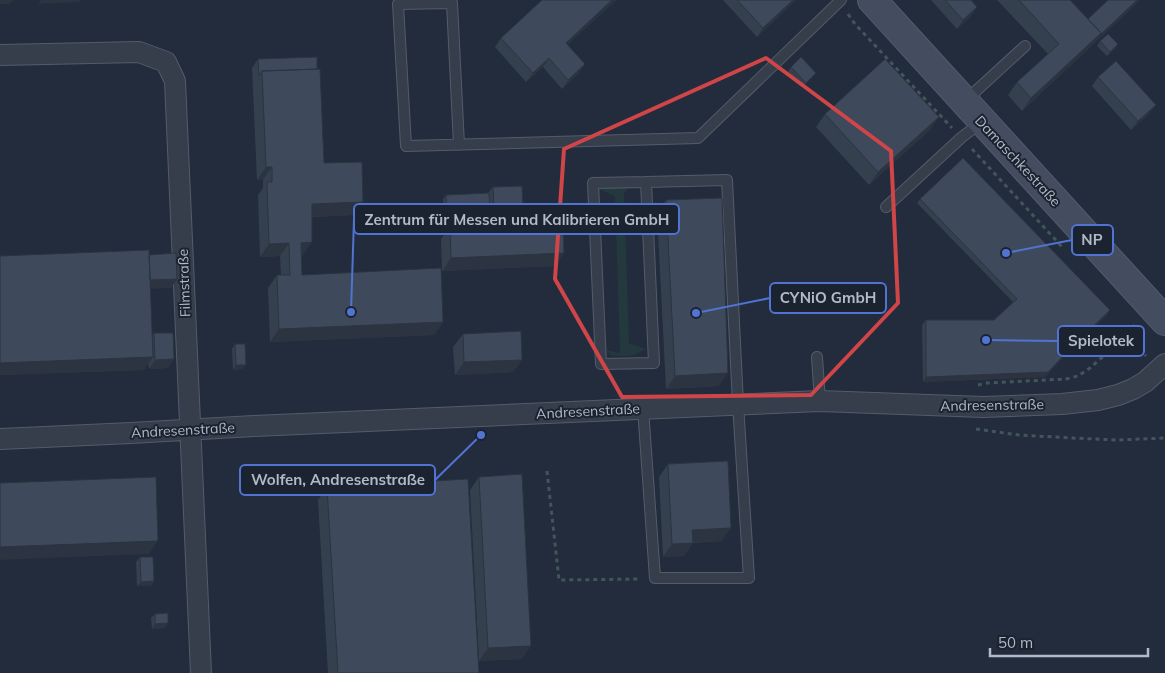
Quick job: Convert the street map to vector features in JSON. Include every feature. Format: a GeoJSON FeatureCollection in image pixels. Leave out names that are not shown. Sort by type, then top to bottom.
{"type":"FeatureCollection","features":[{"type":"Feature","properties":{"kind":"street","name":"Damaschkestraße"},"geometry":{"type":"LineString","coordinates":[[872,0],[964,102],[972,130],[1165,321]]}},
{"type":"Feature","properties":{"kind":"street","name":"Filmstraße"},"geometry":{"type":"LineString","coordinates":[[0,55],[139,52],[166,62],[175,81],[201,673]]}},
{"type":"Feature","properties":{"kind":"street","name":"Andresenstraße"},"geometry":{"type":"LineString","coordinates":[[0,439],[820,401],[941,406],[1018,406],[1098,400],[1118,395],[1144,382],[1165,364]]}},
{"type":"Feature","properties":{"kind":"lane"},"geometry":{"type":"LineString","coordinates":[[459,145],[452,3],[398,4],[406,146],[459,145],[698,138],[840,1]]}},
{"type":"Feature","properties":{"kind":"lane"},"geometry":{"type":"LineString","coordinates":[[964,102],[1025,46]]}},
{"type":"Feature","properties":{"kind":"lane"},"geometry":{"type":"LineString","coordinates":[[886,207],[972,130]]}},
{"type":"Feature","properties":{"kind":"lane"},"geometry":{"type":"LineString","coordinates":[[643,408],[655,578],[749,578],[727,180],[593,183],[601,364],[654,363],[646,182]]}},
{"type":"Feature","properties":{"kind":"lane"},"geometry":{"type":"LineString","coordinates":[[816,357],[820,401]]}},
{"type":"Feature","properties":{"kind":"path"},"geometry":{"type":"LineString","coordinates":[[840,1],[855,24],[972,130],[1067,252]]}},
{"type":"Feature","properties":{"kind":"path"},"geometry":{"type":"LineString","coordinates":[[941,406],[970,387],[987,383],[1066,379],[1078,376],[1107,353],[1134,325]]}},
{"type":"Feature","properties":{"kind":"path"},"geometry":{"type":"LineString","coordinates":[[974,429],[1019,435],[1072,438],[1117,440],[1165,438]]}},
{"type":"Feature","properties":{"kind":"path"},"geometry":{"type":"LineString","coordinates":[[547,471],[559,580],[655,578]]}},
{"type":"Feature","properties":{"kind":"highlighted area"},"geometry":{"type":"Polygon","coordinates":[[[766,58],[891,151],[898,303],[811,395],[622,397],[555,279],[564,149],[766,58]]]}},
{"type":"Feature","properties":{"kind":"green space"},"geometry":{"type":"Polygon","coordinates":[[[613,184],[629,185],[624,194],[629,343],[646,349],[637,354],[625,356],[611,355],[605,350],[620,353],[615,196],[599,189],[613,184]]]}},
{"type":"Feature","properties":{"kind":"building"},"geometry":{"type":"Polygon","coordinates":[[[542,0],[612,0],[566,43],[585,64],[568,80],[549,58],[533,73],[501,38],[542,0]]]}},
{"type":"Feature","properties":{"kind":"building"},"geometry":{"type":"Polygon","coordinates":[[[737,0],[793,0],[763,28],[737,0]]]}},
{"type":"Feature","properties":{"kind":"building"},"geometry":{"type":"Polygon","coordinates":[[[945,0],[971,0],[977,7],[963,20],[945,0]]]}},
{"type":"Feature","properties":{"kind":"building"},"geometry":{"type":"Polygon","coordinates":[[[1019,0],[1070,0],[1101,33],[1031,98],[1017,82],[1059,44],[1019,0]]]}},
{"type":"Feature","properties":{"kind":"building"},"geometry":{"type":"Polygon","coordinates":[[[1108,0],[1137,0],[1098,37],[1101,33],[1088,19],[1108,0]]]}},
{"type":"Feature","properties":{"kind":"building"},"geometry":{"type":"Polygon","coordinates":[[[1108,34],[1118,44],[1110,52],[1100,41],[1108,34]]]}},
{"type":"Feature","properties":{"kind":"building"},"geometry":{"type":"Polygon","coordinates":[[[317,57],[317,69],[262,71],[259,76],[258,59],[317,57]]]}},
{"type":"Feature","properties":{"kind":"building"},"geometry":{"type":"Polygon","coordinates":[[[801,57],[816,73],[806,83],[791,67],[801,57]]]}},
{"type":"Feature","properties":{"kind":"building"},"geometry":{"type":"Polygon","coordinates":[[[885,59],[939,117],[878,172],[825,114],[885,59]]]}},
{"type":"Feature","properties":{"kind":"building"},"geometry":{"type":"Polygon","coordinates":[[[1116,61],[1156,105],[1138,121],[1098,77],[1116,61]]]}},
{"type":"Feature","properties":{"kind":"building"},"geometry":{"type":"Polygon","coordinates":[[[320,69],[324,163],[362,162],[363,202],[312,204],[312,242],[301,243],[302,275],[441,268],[443,322],[279,329],[277,275],[290,275],[289,243],[269,244],[267,182],[272,182],[272,167],[266,167],[262,71],[320,69]]]}},
{"type":"Feature","properties":{"kind":"building"},"geometry":{"type":"Polygon","coordinates":[[[963,158],[1110,310],[1048,372],[926,377],[926,320],[994,320],[1017,299],[920,199],[963,158]]]}},
{"type":"Feature","properties":{"kind":"building"},"geometry":{"type":"Polygon","coordinates":[[[522,186],[523,209],[494,210],[493,187],[522,186]]]}},
{"type":"Feature","properties":{"kind":"building"},"geometry":{"type":"Polygon","coordinates":[[[489,193],[490,214],[447,217],[446,195],[489,193]]]}},
{"type":"Feature","properties":{"kind":"building"},"geometry":{"type":"Polygon","coordinates":[[[722,198],[728,373],[675,376],[666,200],[722,198]]]}},
{"type":"Feature","properties":{"kind":"building"},"geometry":{"type":"Polygon","coordinates":[[[563,222],[564,253],[451,258],[450,226],[563,222]]]}},
{"type":"Feature","properties":{"kind":"building"},"geometry":{"type":"Polygon","coordinates":[[[149,250],[153,357],[0,363],[0,256],[149,250]]]}},
{"type":"Feature","properties":{"kind":"building"},"geometry":{"type":"Polygon","coordinates":[[[176,253],[177,279],[150,280],[149,255],[176,253]]]}},
{"type":"Feature","properties":{"kind":"building"},"geometry":{"type":"Polygon","coordinates":[[[521,331],[522,360],[464,362],[463,334],[521,331]]]}},
{"type":"Feature","properties":{"kind":"building"},"geometry":{"type":"Polygon","coordinates":[[[154,333],[173,333],[174,359],[155,360],[154,333]]]}},
{"type":"Feature","properties":{"kind":"building"},"geometry":{"type":"Polygon","coordinates":[[[235,344],[245,344],[246,365],[236,365],[235,344]]]}},
{"type":"Feature","properties":{"kind":"building"},"geometry":{"type":"Polygon","coordinates":[[[728,461],[731,528],[692,530],[693,543],[672,544],[668,464],[728,461]]]}},
{"type":"Feature","properties":{"kind":"building"},"geometry":{"type":"Polygon","coordinates":[[[522,474],[531,646],[488,648],[479,477],[522,474]]]}},
{"type":"Feature","properties":{"kind":"building"},"geometry":{"type":"Polygon","coordinates":[[[156,477],[158,541],[0,547],[0,483],[156,477]]]}},
{"type":"Feature","properties":{"kind":"building"},"geometry":{"type":"Polygon","coordinates":[[[468,479],[479,673],[338,673],[327,487],[468,479]]]}},
{"type":"Feature","properties":{"kind":"building"},"geometry":{"type":"Polygon","coordinates":[[[140,557],[153,557],[154,581],[141,582],[140,557]]]}},
{"type":"Feature","properties":{"kind":"building"},"geometry":{"type":"Polygon","coordinates":[[[168,613],[168,623],[155,624],[155,614],[168,613]]]}},
{"type":"Feature","properties":{"kind":"place","name":"NP"},"geometry":{"type":"Point","coordinates":[1006,253]}},
{"type":"Feature","properties":{"kind":"place","name":"Zentrum für Messen und Kalibrieren GmbH"},"geometry":{"type":"Point","coordinates":[351,312]}},
{"type":"Feature","properties":{"kind":"place","name":"CYNiO GmbH"},"geometry":{"type":"Point","coordinates":[696,313]}},
{"type":"Feature","properties":{"kind":"place","name":"Spielotek"},"geometry":{"type":"Point","coordinates":[986,340]}},
{"type":"Feature","properties":{"kind":"place","name":"Wolfen, Andresenstraße"},"geometry":{"type":"Point","coordinates":[481,435]}}]}
